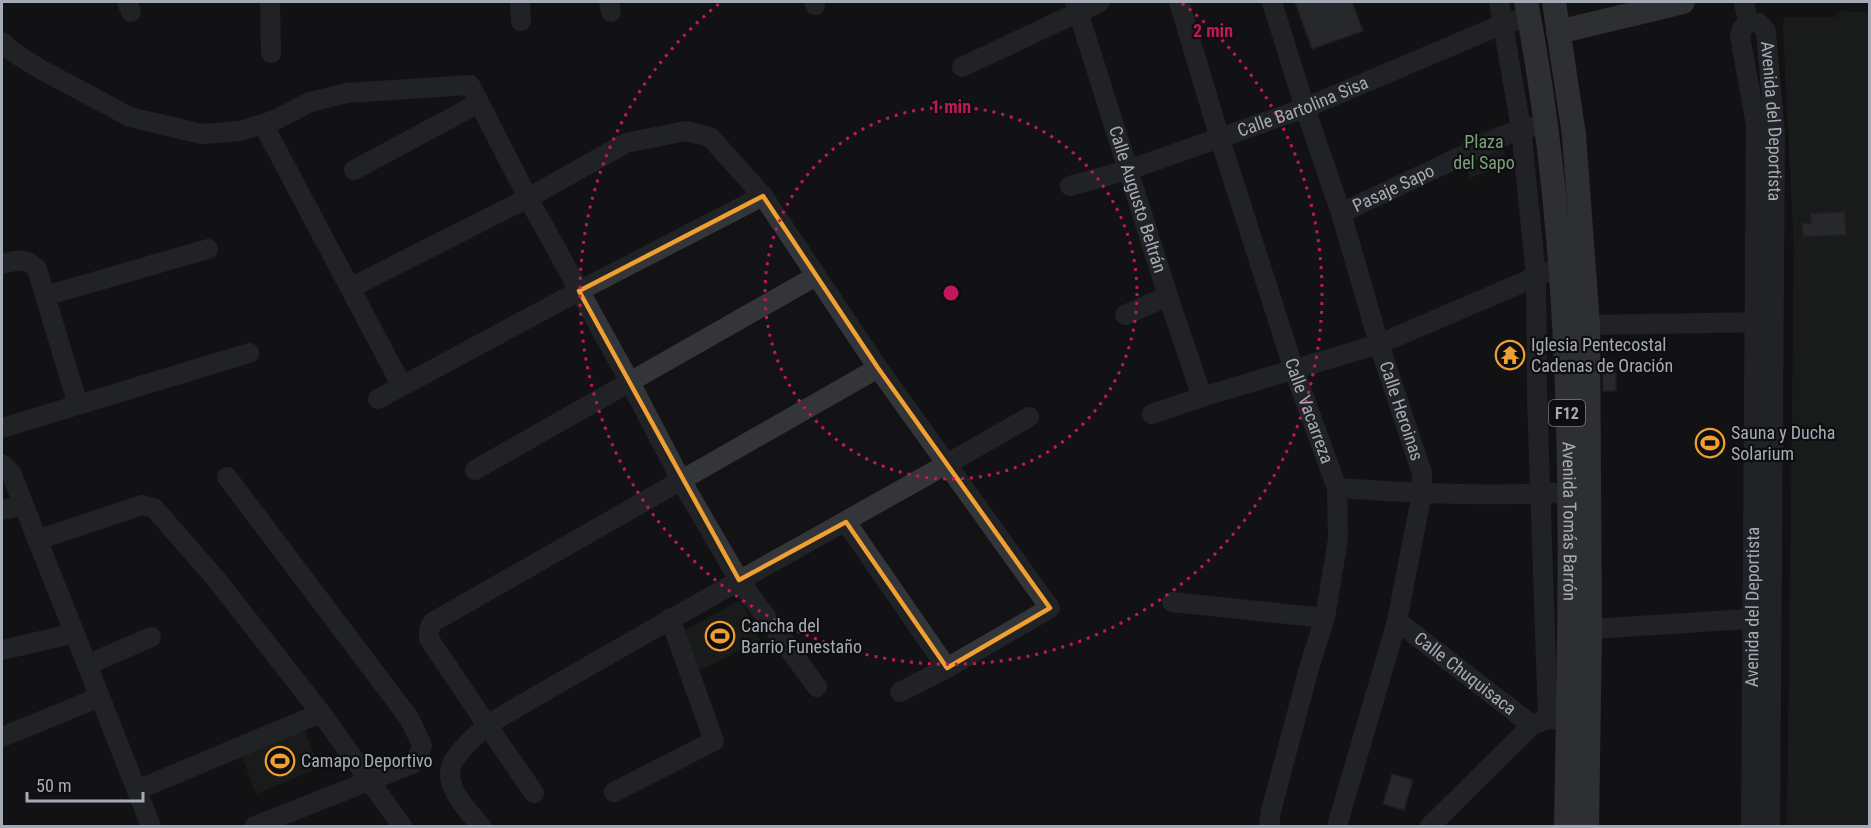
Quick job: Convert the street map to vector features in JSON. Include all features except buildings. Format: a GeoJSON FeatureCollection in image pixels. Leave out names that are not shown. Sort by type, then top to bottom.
{"type":"FeatureCollection","features":[{"type":"Feature","properties":{"kind":"main road","name":"Avenida Tomás Barrón"},"geometry":{"type":"LineString","coordinates":[[1554,2],[1574,135],[1588,325],[1579,630],[1549,721],[1566,826]]}},
{"type":"Feature","properties":{"kind":"main road"},"geometry":{"type":"LineString","coordinates":[[1558,32],[1683,2]]}},
{"type":"Feature","properties":{"kind":"main road","name":"Avenida Tomás Barrón"},"geometry":{"type":"LineString","coordinates":[[1528,9],[1546,124],[1562,268],[1569,492],[1579,630],[1587,826]]}},
{"type":"Feature","properties":{"kind":"street"},"geometry":{"type":"LineString","coordinates":[[270,2],[272,53]]}},
{"type":"Feature","properties":{"kind":"street"},"geometry":{"type":"LineString","coordinates":[[962,67],[1077,6],[1100,2]]}},
{"type":"Feature","properties":{"kind":"street","name":"Calle Vacarreza"},"geometry":{"type":"LineString","coordinates":[[1179,2],[1294,370],[1337,488],[1338,539],[1325,618],[1309,668],[1269,826]]}},
{"type":"Feature","properties":{"kind":"street","name":"Calle Heroinas"},"geometry":{"type":"LineString","coordinates":[[1272,2],[1341,213],[1379,344],[1422,473],[1422,493],[1397,621],[1337,826]]}},
{"type":"Feature","properties":{"kind":"street"},"geometry":{"type":"LineString","coordinates":[[1430,826],[1549,721],[1540,494],[1536,276],[1521,128],[1499,2]]}},
{"type":"Feature","properties":{"kind":"street","name":"Avenida del Deportista"},"geometry":{"type":"LineString","coordinates":[[1744,2],[1748,22],[1759,23],[1766,31],[1775,135],[1765,323],[1762,618],[1751,826]]}},
{"type":"Feature","properties":{"kind":"street","name":"Calle Augusto Beltrán"},"geometry":{"type":"LineString","coordinates":[[1077,6],[1202,397]]}},
{"type":"Feature","properties":{"kind":"street","name":"Calle Bartolina Sisa"},"geometry":{"type":"LineString","coordinates":[[1070,186],[1128,170],[1305,108],[1503,24],[1528,9]]}},
{"type":"Feature","properties":{"kind":"street"},"geometry":{"type":"LineString","coordinates":[[2,42],[40,69],[130,117],[202,134],[240,131],[275,120],[310,102],[347,93],[470,84],[528,198],[630,382],[681,480],[739,580],[817,687]]}},
{"type":"Feature","properties":{"kind":"street"},"geometry":{"type":"LineString","coordinates":[[354,170],[479,103]]}},
{"type":"Feature","properties":{"kind":"street"},"geometry":{"type":"LineString","coordinates":[[263,124],[402,386]]}},
{"type":"Feature","properties":{"kind":"street","name":"Pasaje Sapo"},"geometry":{"type":"LineString","coordinates":[[1341,213],[1521,128],[1546,124]]}},
{"type":"Feature","properties":{"kind":"street"},"geometry":{"type":"LineString","coordinates":[[350,288],[528,198],[626,143],[686,131],[710,137],[763,196],[878,368],[1050,608],[948,668],[900,692]]}},
{"type":"Feature","properties":{"kind":"street"},"geometry":{"type":"LineString","coordinates":[[378,399],[763,196]]}},
{"type":"Feature","properties":{"kind":"street"},"geometry":{"type":"LineString","coordinates":[[45,296],[208,249]]}},
{"type":"Feature","properties":{"kind":"street"},"geometry":{"type":"LineString","coordinates":[[2,264],[20,259],[30,262],[37,269],[78,405]]}},
{"type":"Feature","properties":{"kind":"street"},"geometry":{"type":"LineString","coordinates":[[1152,414],[1379,344],[1536,276],[1562,268]]}},
{"type":"Feature","properties":{"kind":"street"},"geometry":{"type":"LineString","coordinates":[[475,470],[816,276]]}},
{"type":"Feature","properties":{"kind":"street"},"geometry":{"type":"LineString","coordinates":[[1125,315],[1168,296]]}},
{"type":"Feature","properties":{"kind":"street"},"geometry":{"type":"LineString","coordinates":[[1588,325],[1765,323]]}},
{"type":"Feature","properties":{"kind":"street"},"geometry":{"type":"LineString","coordinates":[[2,428],[249,353]]}},
{"type":"Feature","properties":{"kind":"street"},"geometry":{"type":"LineString","coordinates":[[534,793],[429,639],[429,629],[433,622],[878,368]]}},
{"type":"Feature","properties":{"kind":"street"},"geometry":{"type":"LineString","coordinates":[[481,826],[455,793],[451,777],[453,761],[487,724],[670,618],[846,522],[1029,417]]}},
{"type":"Feature","properties":{"kind":"street"},"geometry":{"type":"LineString","coordinates":[[2,464],[11,473],[151,826]]}},
{"type":"Feature","properties":{"kind":"street"},"geometry":{"type":"LineString","coordinates":[[227,477],[409,718],[422,745],[419,755],[412,764],[255,826]]}},
{"type":"Feature","properties":{"kind":"street"},"geometry":{"type":"LineString","coordinates":[[1337,488],[1422,493],[1540,494],[1569,492]]}},
{"type":"Feature","properties":{"kind":"street"},"geometry":{"type":"LineString","coordinates":[[2,510],[24,505]]}},
{"type":"Feature","properties":{"kind":"street"},"geometry":{"type":"LineString","coordinates":[[38,540],[142,505],[154,508],[216,579],[321,714],[402,826]]}},
{"type":"Feature","properties":{"kind":"street"},"geometry":{"type":"LineString","coordinates":[[846,522],[948,668]]}},
{"type":"Feature","properties":{"kind":"street"},"geometry":{"type":"LineString","coordinates":[[1172,602],[1325,618]]}},
{"type":"Feature","properties":{"kind":"street"},"geometry":{"type":"LineString","coordinates":[[614,792],[714,741],[670,618]]}},
{"type":"Feature","properties":{"kind":"street"},"geometry":{"type":"LineString","coordinates":[[1579,630],[1762,618]]}},
{"type":"Feature","properties":{"kind":"street","name":"Avenida del Deportista"},"geometry":{"type":"LineString","coordinates":[[1762,618],[1770,826]]}},
{"type":"Feature","properties":{"kind":"street","name":"Calle Chuquisaca"},"geometry":{"type":"LineString","coordinates":[[1397,621],[1549,721]]}},
{"type":"Feature","properties":{"kind":"street"},"geometry":{"type":"LineString","coordinates":[[2,650],[75,633]]}},
{"type":"Feature","properties":{"kind":"street"},"geometry":{"type":"LineString","coordinates":[[87,665],[151,637]]}},
{"type":"Feature","properties":{"kind":"street"},"geometry":{"type":"LineString","coordinates":[[2,737],[100,697]]}},
{"type":"Feature","properties":{"kind":"street"},"geometry":{"type":"LineString","coordinates":[[136,790],[321,714]]}},
{"type":"Feature","properties":{"kind":"highlighted area"},"geometry":{"type":"Polygon","coordinates":[[[763,196],[878,368],[1050,608],[947,668],[846,522],[739,580],[579,291],[763,196]]]}},
{"type":"Feature","properties":{"kind":"green space"},"geometry":{"type":"Polygon","coordinates":[[[1841,11],[1869,12],[1869,826],[1787,826],[1794,251],[1783,26],[1784,17],[1836,17],[1841,11]]]}},
{"type":"Feature","properties":{"kind":"green space","name":"Plaza del Sapo"},"geometry":{"type":"Polygon","coordinates":[[[1499,125],[1506,165],[1469,177],[1461,141],[1499,125]]]}},
{"type":"Feature","properties":{"kind":"green space","name":"Cancha del Barrio Funestaño"},"geometry":{"type":"Polygon","coordinates":[[[741,600],[760,640],[699,671],[681,632],[741,600]]]}},
{"type":"Feature","properties":{"kind":"green space","name":"Camapo Deportivo"},"geometry":{"type":"Polygon","coordinates":[[[304,728],[319,768],[256,794],[241,754],[304,728]]]}},
{"type":"Feature","properties":{"kind":"place","name":"Iglesia Pentecostal Cadenas de Oración"},"geometry":{"type":"Point","coordinates":[1510,355]}},
{"type":"Feature","properties":{"kind":"place","name":"Sauna y Ducha Solarium"},"geometry":{"type":"Point","coordinates":[1710,443]}},
{"type":"Feature","properties":{"kind":"place","name":"Cancha del Barrio Funestaño"},"geometry":{"type":"Point","coordinates":[720,636]}},
{"type":"Feature","properties":{"kind":"place","name":"Camapo Deportivo"},"geometry":{"type":"Point","coordinates":[280,761]}}]}
